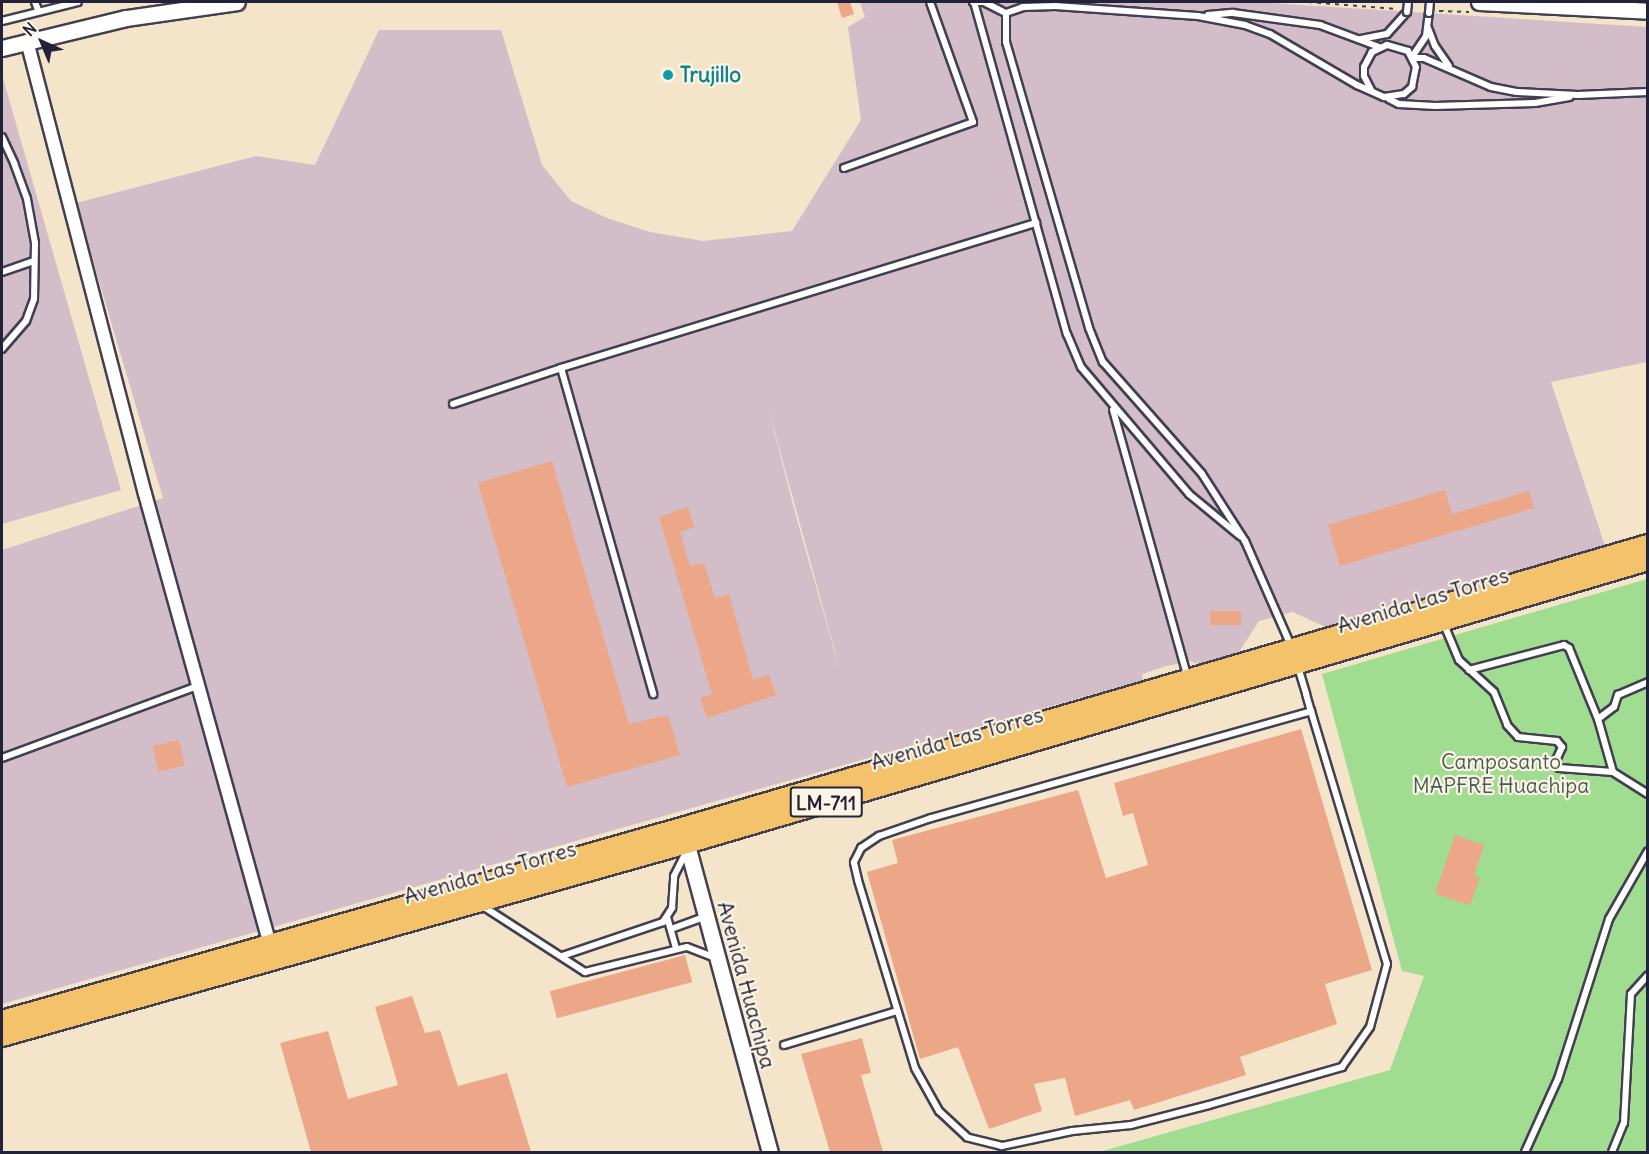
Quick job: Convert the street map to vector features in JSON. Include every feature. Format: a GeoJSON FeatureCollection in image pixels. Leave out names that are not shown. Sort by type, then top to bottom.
{"type":"FeatureCollection","features":[{"type":"Feature","properties":{"kind":"main road","name":"Avenida Las Torres"},"geometry":{"type":"LineString","coordinates":[[2,1036],[272,951],[476,902],[686,840],[1295,657],[1647,545]]}},
{"type":"Feature","properties":{"kind":"main road","name":"Avenida Las Torres"},"geometry":{"type":"LineString","coordinates":[[2,1021],[686,840],[1189,680],[1443,621],[1647,560]]}},
{"type":"Feature","properties":{"kind":"street"},"geometry":{"type":"LineString","coordinates":[[2,48],[126,18],[237,2]]}},
{"type":"Feature","properties":{"kind":"street"},"geometry":{"type":"LineString","coordinates":[[1479,2],[1647,11]]}},
{"type":"Feature","properties":{"kind":"street"},"geometry":{"type":"LineString","coordinates":[[27,41],[139,472],[272,951]]}},
{"type":"Feature","properties":{"kind":"street","name":"Avenida Huachipa"},"geometry":{"type":"LineString","coordinates":[[686,840],[770,1152]]}},
{"type":"Feature","properties":{"kind":"lane"},"geometry":{"type":"LineString","coordinates":[[35,2],[38,10]]}},
{"type":"Feature","properties":{"kind":"lane"},"geometry":{"type":"LineString","coordinates":[[2,21],[38,10],[78,2]]}},
{"type":"Feature","properties":{"kind":"lane"},"geometry":{"type":"LineString","coordinates":[[844,168],[973,122],[930,2]]}},
{"type":"Feature","properties":{"kind":"lane"},"geometry":{"type":"LineString","coordinates":[[1245,541],[1189,494],[1081,367],[1067,334],[974,2],[984,2],[1006,13],[1023,7],[1055,6],[1198,16],[1245,25],[1270,34],[1399,104],[1435,106],[1535,103],[1578,95]]}},
{"type":"Feature","properties":{"kind":"lane"},"geometry":{"type":"LineString","coordinates":[[1371,90],[1364,76],[1364,67],[1372,52],[1379,47],[1387,34],[1407,12],[1408,2]]}},
{"type":"Feature","properties":{"kind":"lane"},"geometry":{"type":"LineString","coordinates":[[1413,57],[1426,36],[1430,2]]}},
{"type":"Feature","properties":{"kind":"lane"},"geometry":{"type":"LineString","coordinates":[[1006,13],[1006,42],[1089,328],[1103,362],[1202,474],[1245,541],[1295,657],[1388,964],[1370,1027],[1342,1067],[1131,1125],[1072,1131],[1002,1146],[967,1137],[939,1111],[915,1068],[858,880],[854,862],[861,848],[879,836],[931,818],[1311,711]]}},
{"type":"Feature","properties":{"kind":"lane"},"geometry":{"type":"LineString","coordinates":[[1198,16],[1233,13],[1279,18],[1320,25],[1379,47],[1401,47],[1413,57],[1416,67],[1412,87],[1404,94],[1384,97]]}},
{"type":"Feature","properties":{"kind":"lane"},"geometry":{"type":"LineString","coordinates":[[1427,26],[1435,46],[1449,66]]}},
{"type":"Feature","properties":{"kind":"lane"},"geometry":{"type":"LineString","coordinates":[[1361,39],[1387,34]]}},
{"type":"Feature","properties":{"kind":"lane"},"geometry":{"type":"LineString","coordinates":[[1413,57],[1449,66],[1500,88],[1517,92],[1578,95],[1647,92]]}},
{"type":"Feature","properties":{"kind":"lane"},"geometry":{"type":"LineString","coordinates":[[2,137],[27,199],[35,243],[34,299],[26,321],[2,348]]}},
{"type":"Feature","properties":{"kind":"lane"},"geometry":{"type":"LineString","coordinates":[[453,405],[561,368],[1036,223]]}},
{"type":"Feature","properties":{"kind":"lane"},"geometry":{"type":"LineString","coordinates":[[2,272],[34,261]]}},
{"type":"Feature","properties":{"kind":"lane"},"geometry":{"type":"LineString","coordinates":[[561,368],[652,694]]}},
{"type":"Feature","properties":{"kind":"lane"},"geometry":{"type":"LineString","coordinates":[[1113,407],[1189,680]]}},
{"type":"Feature","properties":{"kind":"lane"},"geometry":{"type":"LineString","coordinates":[[1443,621],[1456,654],[1469,670],[1484,680],[1494,692],[1507,725],[1518,737],[1531,741],[1549,740],[1561,744],[1555,763],[1559,768],[1612,772],[1647,794]]}},
{"type":"Feature","properties":{"kind":"lane"},"geometry":{"type":"LineString","coordinates":[[1469,670],[1564,645],[1569,648],[1598,718],[1612,772]]}},
{"type":"Feature","properties":{"kind":"lane"},"geometry":{"type":"LineString","coordinates":[[1598,718],[1614,707],[1618,695],[1647,682]]}},
{"type":"Feature","properties":{"kind":"lane"},"geometry":{"type":"LineString","coordinates":[[2,758],[198,686]]}},
{"type":"Feature","properties":{"kind":"lane"},"geometry":{"type":"LineString","coordinates":[[562,956],[655,926],[668,917],[672,908],[674,876],[686,840]]}},
{"type":"Feature","properties":{"kind":"lane"},"geometry":{"type":"LineString","coordinates":[[1525,1152],[1558,1079],[1609,919],[1647,851]]}},
{"type":"Feature","properties":{"kind":"lane"},"geometry":{"type":"LineString","coordinates":[[476,902],[562,956],[578,969],[592,972],[676,948],[698,949],[718,959]]}},
{"type":"Feature","properties":{"kind":"lane"},"geometry":{"type":"LineString","coordinates":[[671,929],[706,916]]}},
{"type":"Feature","properties":{"kind":"lane"},"geometry":{"type":"LineString","coordinates":[[668,917],[676,948]]}},
{"type":"Feature","properties":{"kind":"lane"},"geometry":{"type":"LineString","coordinates":[[1612,1152],[1624,1123],[1631,994],[1647,975]]}},
{"type":"Feature","properties":{"kind":"lane"},"geometry":{"type":"LineString","coordinates":[[784,1045],[897,1011]]}},
{"type":"Feature","properties":{"kind":"shaded area"},"geometry":{"type":"Polygon","coordinates":[[[860,2],[1254,2],[1647,27],[1647,362],[1551,382],[1606,549],[1326,627],[1292,612],[1259,621],[1237,655],[1201,665],[1190,661],[1167,666],[1142,674],[1143,680],[2,1004],[2,550],[163,498],[76,203],[256,156],[315,165],[379,30],[501,30],[542,165],[571,201],[607,218],[650,232],[703,241],[792,231],[861,120],[848,27],[865,17],[860,2]],[[766,400],[797,520],[839,667],[766,400]]]}},
{"type":"Feature","properties":{"kind":"shaded area"},"geometry":{"type":"Polygon","coordinates":[[[2,75],[121,490],[2,524],[2,75]]]}},
{"type":"Feature","properties":{"kind":"green space","name":"Camposanto MAPFRE Huachipa"},"geometry":{"type":"Polygon","coordinates":[[[1647,579],[1647,1152],[1099,1152],[1390,1070],[1424,976],[1402,971],[1322,674],[1647,579]]]}},
{"type":"Feature","properties":{"kind":"building"},"geometry":{"type":"Polygon","coordinates":[[[837,2],[850,2],[854,14],[842,18],[837,2]]]}},
{"type":"Feature","properties":{"kind":"building"},"geometry":{"type":"Polygon","coordinates":[[[552,461],[629,724],[668,715],[680,755],[567,787],[478,483],[552,461]]]}},
{"type":"Feature","properties":{"kind":"building"},"geometry":{"type":"Polygon","coordinates":[[[1445,490],[1452,514],[1529,491],[1534,508],[1340,566],[1328,525],[1445,490]]]}},
{"type":"Feature","properties":{"kind":"building"},"geometry":{"type":"Polygon","coordinates":[[[688,507],[694,527],[680,532],[690,566],[704,563],[715,598],[729,594],[753,680],[769,675],[776,695],[707,718],[700,698],[712,694],[659,517],[688,507]]]}},
{"type":"Feature","properties":{"kind":"building"},"geometry":{"type":"Polygon","coordinates":[[[1210,611],[1241,611],[1241,625],[1210,625],[1210,611]]]}},
{"type":"Feature","properties":{"kind":"building"},"geometry":{"type":"Polygon","coordinates":[[[1301,729],[1372,970],[1325,984],[1337,1024],[1240,1057],[1246,1075],[1134,1110],[1130,1100],[1075,1116],[1065,1078],[1034,1084],[1042,1111],[989,1129],[958,1047],[920,1059],[867,872],[898,863],[892,840],[1078,790],[1106,878],[1148,865],[1133,813],[1123,816],[1114,783],[1301,729]]]}},
{"type":"Feature","properties":{"kind":"building"},"geometry":{"type":"Polygon","coordinates":[[[179,740],[185,765],[159,771],[153,746],[179,740]]]}},
{"type":"Feature","properties":{"kind":"building"},"geometry":{"type":"Polygon","coordinates":[[[1455,835],[1484,845],[1474,876],[1480,878],[1470,905],[1435,894],[1455,835]]]}},
{"type":"Feature","properties":{"kind":"building"},"geometry":{"type":"Polygon","coordinates":[[[685,955],[692,982],[557,1018],[550,991],[685,955]]]}},
{"type":"Feature","properties":{"kind":"building"},"geometry":{"type":"Polygon","coordinates":[[[412,996],[425,1033],[440,1030],[458,1086],[507,1073],[531,1152],[311,1152],[280,1043],[328,1031],[348,1099],[398,1085],[375,1007],[412,996]]]}},
{"type":"Feature","properties":{"kind":"building"},"geometry":{"type":"Polygon","coordinates":[[[862,1038],[871,1073],[861,1075],[883,1152],[830,1152],[801,1054],[862,1038]]]}},
{"type":"Feature","properties":{"kind":"place","name":"Trujillo"},"geometry":{"type":"Point","coordinates":[668,75]}}]}
